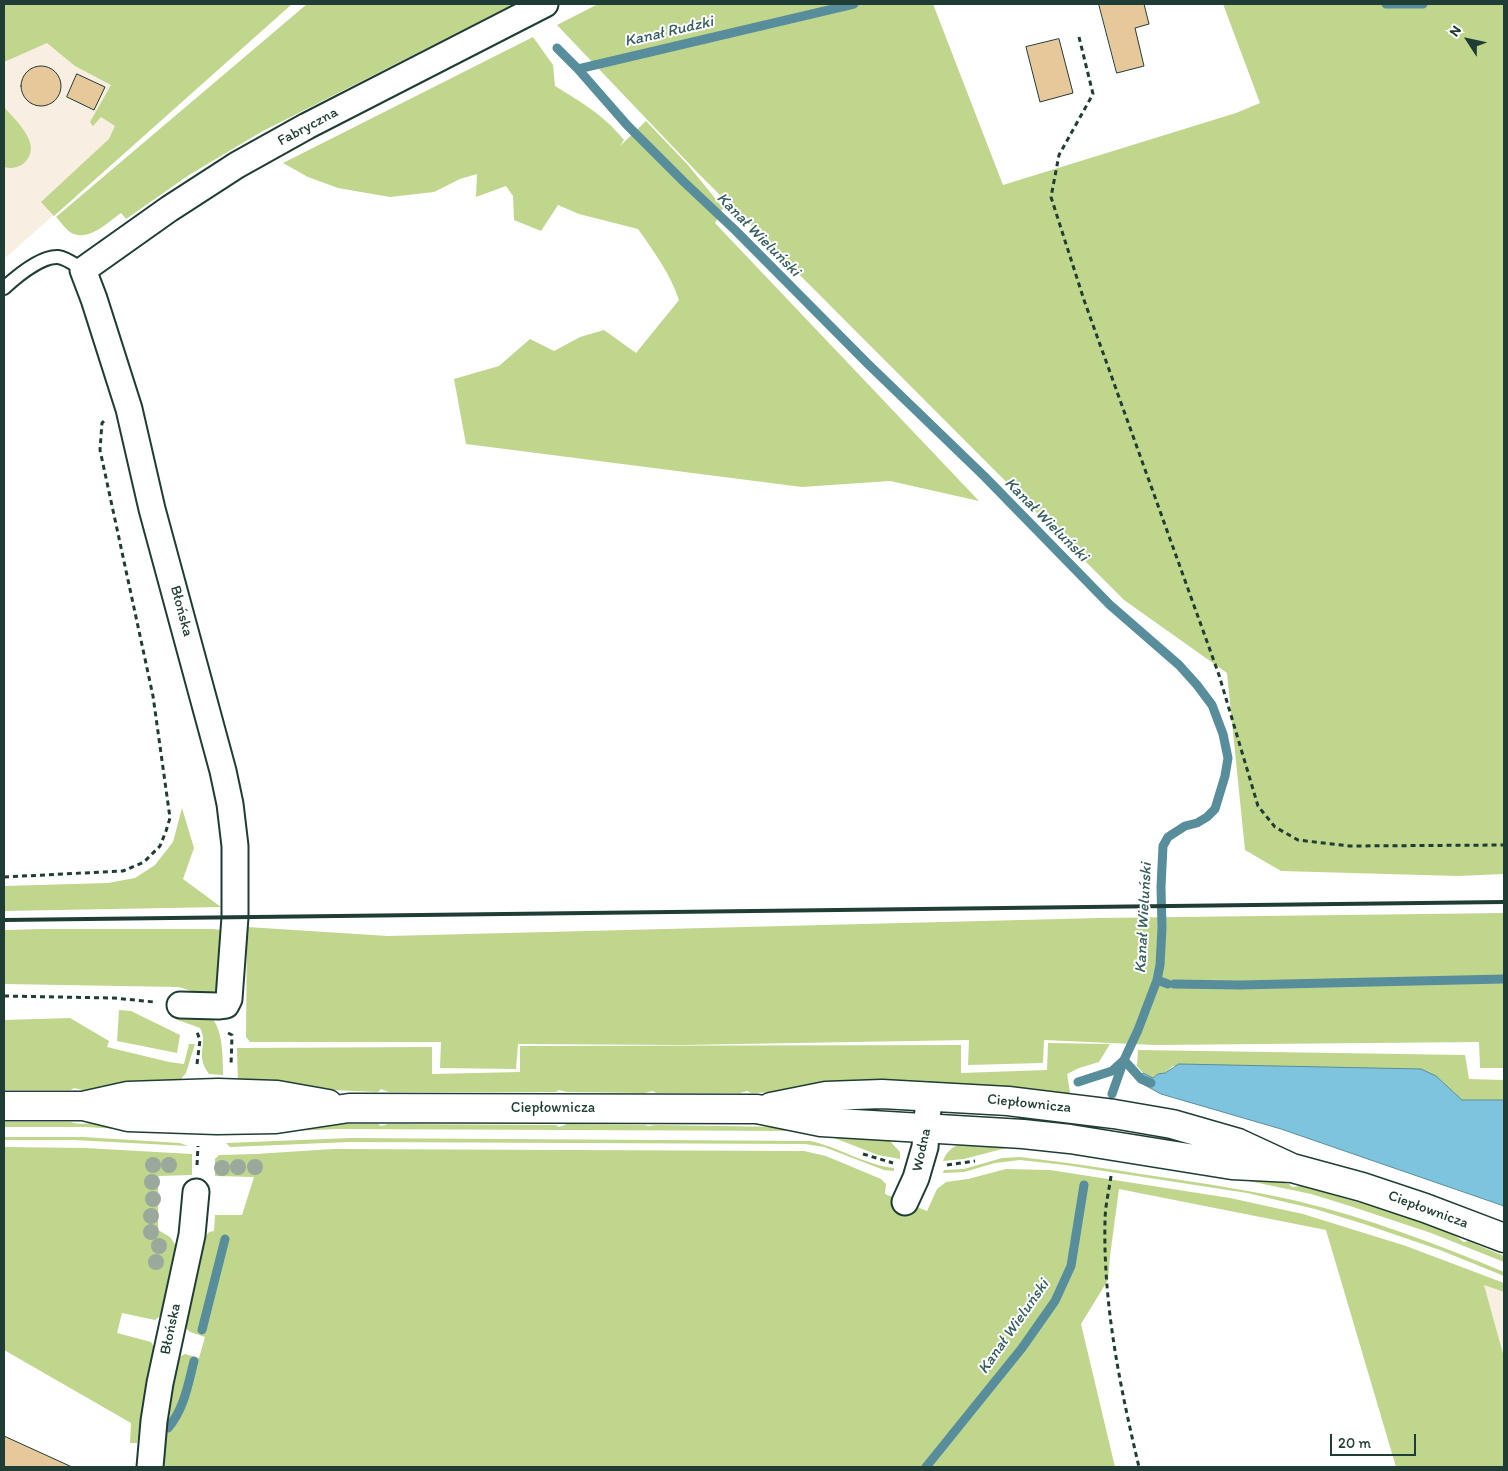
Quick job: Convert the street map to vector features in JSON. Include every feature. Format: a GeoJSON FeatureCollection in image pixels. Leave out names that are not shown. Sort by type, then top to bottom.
{"type":"FeatureCollection","features":[{"type":"Feature","properties":{"kind":"main road","name":"Ciepłownicza"},"geometry":{"type":"LineString","coordinates":[[4,1106],[83,1106],[128,1116],[217,1120],[276,1119],[349,1108],[757,1109],[826,1096],[882,1094],[1008,1101],[1172,1124],[1238,1143],[1292,1168],[1362,1187],[1425,1208],[1504,1238]]}},
{"type":"Feature","properties":{"kind":"main road","name":"Ciepłownicza"},"geometry":{"type":"LineString","coordinates":[[757,1109],[821,1122],[1049,1137],[1232,1164],[1292,1168]]}},
{"type":"Feature","properties":{"kind":"street","name":"Fabryczna"},"geometry":{"type":"LineString","coordinates":[[83,270],[169,209],[237,165],[308,126],[545,4]]}},
{"type":"Feature","properties":{"kind":"street","name":"Błońska"},"geometry":{"type":"LineString","coordinates":[[83,270],[129,408],[152,509],[223,771],[233,824],[235,846],[235,917],[229,999],[226,1005],[218,1006],[180,1004]]}},
{"type":"Feature","properties":{"kind":"street","name":"Wodna"},"geometry":{"type":"LineString","coordinates":[[905,1202],[925,1147],[929,1096]]}},
{"type":"Feature","properties":{"kind":"street","name":"Błońska"},"geometry":{"type":"LineString","coordinates":[[150,1467],[160,1382],[192,1235],[196,1192]]}},
{"type":"Feature","properties":{"kind":"lane"},"geometry":{"type":"LineString","coordinates":[[4,288],[42,260],[51,257],[66,259],[83,270]]}},
{"type":"Feature","properties":{"kind":"path"},"geometry":{"type":"LineString","coordinates":[[1079,37],[1093,94],[1059,156],[1051,197],[1084,300],[1219,675],[1258,806],[1275,827],[1298,840],[1349,846],[1504,845]]}},
{"type":"Feature","properties":{"kind":"path"},"geometry":{"type":"LineString","coordinates":[[4,877],[123,871],[144,862],[160,846],[170,818],[153,696],[100,450],[102,423],[124,396]]}},
{"type":"Feature","properties":{"kind":"path"},"geometry":{"type":"LineString","coordinates":[[4,996],[114,998],[180,1004]]}},
{"type":"Feature","properties":{"kind":"path"},"geometry":{"type":"LineString","coordinates":[[195,1030],[199,1034],[200,1040],[196,1062],[197,1068]]}},
{"type":"Feature","properties":{"kind":"path"},"geometry":{"type":"LineString","coordinates":[[1111,1176],[1104,1219],[1105,1282],[1126,1413],[1139,1467]]}},
{"type":"Feature","properties":{"kind":"shaded area"},"geometry":{"type":"Polygon","coordinates":[[[4,4],[292,4],[4,259],[4,4]]]}},
{"type":"Feature","properties":{"kind":"shaded area"},"geometry":{"type":"Polygon","coordinates":[[[1484,1285],[1504,1292],[1504,1357],[1484,1285]]]}},
{"type":"Feature","properties":{"kind":"green space"},"geometry":{"type":"Polygon","coordinates":[[[4,4],[292,4],[54,216],[41,202],[109,139],[115,126],[101,117],[93,126],[90,122],[111,85],[75,66],[47,43],[4,62],[4,4]]]}},
{"type":"Feature","properties":{"kind":"green space"},"geometry":{"type":"Polygon","coordinates":[[[307,4],[514,4],[261,132],[189,175],[126,219],[121,213],[87,235],[74,234],[64,227],[56,217],[307,4]]]}},
{"type":"Feature","properties":{"kind":"green space"},"geometry":{"type":"Polygon","coordinates":[[[598,4],[933,4],[1003,185],[1236,113],[1260,103],[1223,4],[1504,4],[1504,874],[1458,876],[1281,871],[1245,850],[1227,673],[1124,600],[696,171],[557,25],[598,4]]]}},
{"type":"Feature","properties":{"kind":"green space"},"geometry":{"type":"Polygon","coordinates":[[[533,37],[553,65],[555,86],[592,110],[608,123],[624,140],[620,146],[646,121],[688,165],[723,208],[715,223],[979,501],[890,481],[802,487],[466,444],[454,379],[499,366],[530,339],[554,351],[580,337],[604,330],[636,353],[679,300],[656,254],[638,229],[579,214],[558,205],[541,231],[514,220],[513,196],[506,186],[476,197],[477,174],[460,179],[434,192],[390,197],[338,188],[308,177],[283,163],[533,37]]]}},
{"type":"Feature","properties":{"kind":"green space"},"geometry":{"type":"Polygon","coordinates":[[[4,107],[21,126],[30,142],[29,157],[23,164],[13,168],[4,167],[4,107]]]}},
{"type":"Feature","properties":{"kind":"green space"},"geometry":{"type":"Polygon","coordinates":[[[182,808],[194,848],[183,879],[221,907],[4,911],[4,886],[108,883],[135,878],[155,865],[173,842],[182,808]]]}},
{"type":"Feature","properties":{"kind":"green space"},"geometry":{"type":"Polygon","coordinates":[[[1504,913],[1504,1068],[1480,1068],[1479,1042],[1155,1045],[1044,1040],[1043,1063],[968,1065],[969,1040],[682,1045],[518,1044],[516,1069],[440,1068],[441,1042],[250,1042],[246,1037],[247,927],[388,936],[1100,918],[1504,913]]]}},
{"type":"Feature","properties":{"kind":"green space"},"geometry":{"type":"Polygon","coordinates":[[[4,930],[221,930],[223,936],[221,989],[203,995],[179,987],[4,984],[4,930]]]}},
{"type":"Feature","properties":{"kind":"green space"},"geometry":{"type":"Polygon","coordinates":[[[119,1010],[131,1011],[180,1035],[177,1053],[117,1041],[119,1010]]]}},
{"type":"Feature","properties":{"kind":"green space"},"geometry":{"type":"Polygon","coordinates":[[[175,1015],[210,1017],[214,1021],[220,1035],[223,1075],[209,1074],[205,1067],[202,1055],[203,1039],[200,1028],[178,1020],[175,1015]]]}},
{"type":"Feature","properties":{"kind":"green space"},"geometry":{"type":"Polygon","coordinates":[[[70,1018],[109,1041],[107,1047],[169,1062],[184,1064],[189,1044],[195,1044],[186,1073],[176,1085],[82,1090],[74,1088],[71,1090],[4,1090],[4,1020],[70,1018]]]}},
{"type":"Feature","properties":{"kind":"green space"},"geometry":{"type":"Polygon","coordinates":[[[1048,1043],[1110,1044],[1099,1062],[1067,1074],[1071,1099],[790,1092],[751,1093],[747,1091],[740,1093],[567,1092],[559,1090],[556,1092],[389,1092],[381,1089],[378,1092],[309,1089],[238,1083],[237,1048],[432,1047],[432,1074],[520,1072],[520,1046],[961,1045],[961,1073],[1047,1070],[1048,1043]]]}},
{"type":"Feature","properties":{"kind":"green space"},"geometry":{"type":"Polygon","coordinates":[[[1138,1050],[1465,1055],[1469,1079],[1504,1080],[1504,1100],[1462,1100],[1436,1076],[1173,1066],[1165,1073],[1158,1074],[1153,1078],[1143,1073],[1137,1066],[1138,1050]]]}},
{"type":"Feature","properties":{"kind":"green space"},"geometry":{"type":"Polygon","coordinates":[[[4,1122],[99,1123],[207,1130],[207,1134],[85,1127],[4,1127],[4,1122]]]}},
{"type":"Feature","properties":{"kind":"green space"},"geometry":{"type":"Polygon","coordinates":[[[378,1124],[381,1126],[388,1124],[556,1125],[559,1127],[567,1124],[783,1127],[889,1140],[900,1152],[900,1159],[878,1155],[824,1134],[804,1131],[337,1129],[226,1134],[225,1128],[378,1124]]]}},
{"type":"Feature","properties":{"kind":"green space"},"geometry":{"type":"Polygon","coordinates":[[[4,1137],[83,1137],[180,1143],[188,1146],[74,1140],[4,1140],[4,1137]]]}},
{"type":"Feature","properties":{"kind":"green space"},"geometry":{"type":"Polygon","coordinates":[[[350,1138],[810,1141],[873,1163],[894,1168],[894,1171],[884,1170],[824,1147],[805,1144],[350,1142],[230,1147],[226,1143],[350,1138]]]}},
{"type":"Feature","properties":{"kind":"green space"},"geometry":{"type":"Polygon","coordinates":[[[982,1139],[1060,1146],[1220,1171],[1289,1184],[1292,1187],[1300,1186],[1378,1208],[1436,1228],[1464,1242],[1468,1241],[1504,1256],[1504,1262],[1431,1233],[1350,1206],[1311,1194],[1244,1180],[1060,1151],[1029,1148],[1006,1148],[964,1159],[943,1161],[949,1151],[959,1144],[982,1139]]]}},
{"type":"Feature","properties":{"kind":"green space"},"geometry":{"type":"Polygon","coordinates":[[[4,1147],[85,1148],[192,1154],[192,1175],[158,1176],[158,1230],[170,1237],[176,1246],[160,1316],[155,1320],[122,1313],[117,1333],[151,1342],[154,1347],[146,1381],[137,1443],[130,1443],[131,1423],[4,1350],[4,1147]]]}},
{"type":"Feature","properties":{"kind":"green space"},"geometry":{"type":"Polygon","coordinates":[[[333,1149],[804,1151],[826,1156],[881,1179],[886,1184],[885,1194],[927,1211],[937,1189],[946,1182],[968,1179],[1006,1169],[1050,1170],[1230,1198],[1303,1214],[1406,1246],[1504,1283],[1504,1292],[1484,1285],[1504,1357],[1504,1467],[1396,1467],[1326,1230],[1119,1189],[1108,1280],[1081,1324],[1115,1467],[163,1467],[168,1413],[179,1357],[185,1354],[199,1358],[205,1337],[190,1332],[186,1328],[206,1236],[209,1232],[214,1231],[215,1215],[242,1215],[254,1177],[215,1176],[215,1159],[219,1155],[333,1149]]]}},
{"type":"Feature","properties":{"kind":"green space"},"geometry":{"type":"Polygon","coordinates":[[[1020,1157],[1210,1185],[1297,1201],[1350,1215],[1428,1242],[1504,1272],[1504,1276],[1440,1250],[1364,1224],[1315,1209],[1247,1193],[1065,1165],[1020,1160],[995,1163],[964,1172],[943,1173],[944,1170],[964,1169],[1002,1158],[1020,1157]]]}},
{"type":"Feature","properties":{"kind":"water"},"geometry":{"type":"Polygon","coordinates":[[[1179,1064],[1421,1069],[1436,1076],[1462,1100],[1504,1100],[1504,1206],[1281,1129],[1161,1094],[1139,1082],[1143,1073],[1153,1078],[1179,1064]]]}},
{"type":"Feature","properties":{"kind":"building"},"geometry":{"type":"Polygon","coordinates":[[[1099,4],[1144,4],[1149,24],[1135,28],[1144,66],[1117,73],[1099,4]]]}},
{"type":"Feature","properties":{"kind":"building"},"geometry":{"type":"Polygon","coordinates":[[[1059,39],[1073,93],[1040,102],[1026,47],[1059,39]]]}},
{"type":"Feature","properties":{"kind":"building"},"geometry":{"type":"Polygon","coordinates":[[[45,66],[52,69],[58,75],[61,86],[60,94],[52,103],[45,106],[37,106],[30,103],[22,94],[21,82],[24,75],[33,67],[45,66]]]}},
{"type":"Feature","properties":{"kind":"building"},"geometry":{"type":"Polygon","coordinates":[[[77,74],[105,87],[94,110],[67,97],[77,74]]]}},
{"type":"Feature","properties":{"kind":"building"},"geometry":{"type":"Polygon","coordinates":[[[4,1436],[72,1467],[4,1467],[4,1436]]]}},
{"type":"Feature","properties":{"kind":"waterway","name":"Kanał Rudzki"},"geometry":{"type":"LineString","coordinates":[[578,69],[854,4]]}},
{"type":"Feature","properties":{"kind":"waterway","name":"Kanał Rudzki"},"geometry":{"type":"LineString","coordinates":[[1386,4],[1423,4]]}},
{"type":"Feature","properties":{"kind":"waterway","name":"Kanał Wieluński"},"geometry":{"type":"LineString","coordinates":[[557,48],[627,125],[984,476],[1110,605],[1179,665],[1212,705],[1223,734],[1228,758],[1225,776],[1215,809],[1197,823],[1185,826],[1168,837],[1163,846],[1162,928],[1160,965],[1157,980],[1112,1094]]}},
{"type":"Feature","properties":{"kind":"waterway"},"geometry":{"type":"LineString","coordinates":[[1174,984],[1240,985],[1504,979]]}},
{"type":"Feature","properties":{"kind":"waterway"},"geometry":{"type":"LineString","coordinates":[[1157,980],[1168,984]]}},
{"type":"Feature","properties":{"kind":"waterway","name":"Kanał Wieluński"},"geometry":{"type":"LineString","coordinates":[[1078,1082],[1112,1071],[1124,1060],[1141,1079],[1151,1083]]}},
{"type":"Feature","properties":{"kind":"waterway","name":"Kanał Wieluński"},"geometry":{"type":"LineString","coordinates":[[926,1467],[1022,1348],[1055,1301],[1071,1266],[1084,1185]]}},
{"type":"Feature","properties":{"kind":"waterway"},"geometry":{"type":"LineString","coordinates":[[202,1330],[225,1239]]}},
{"type":"Feature","properties":{"kind":"waterway"},"geometry":{"type":"LineString","coordinates":[[168,1428],[182,1405],[194,1361]]}},
{"type":"Feature","properties":{"kind":"railway"},"geometry":{"type":"LineString","coordinates":[[4,920],[1504,902]]}}]}
